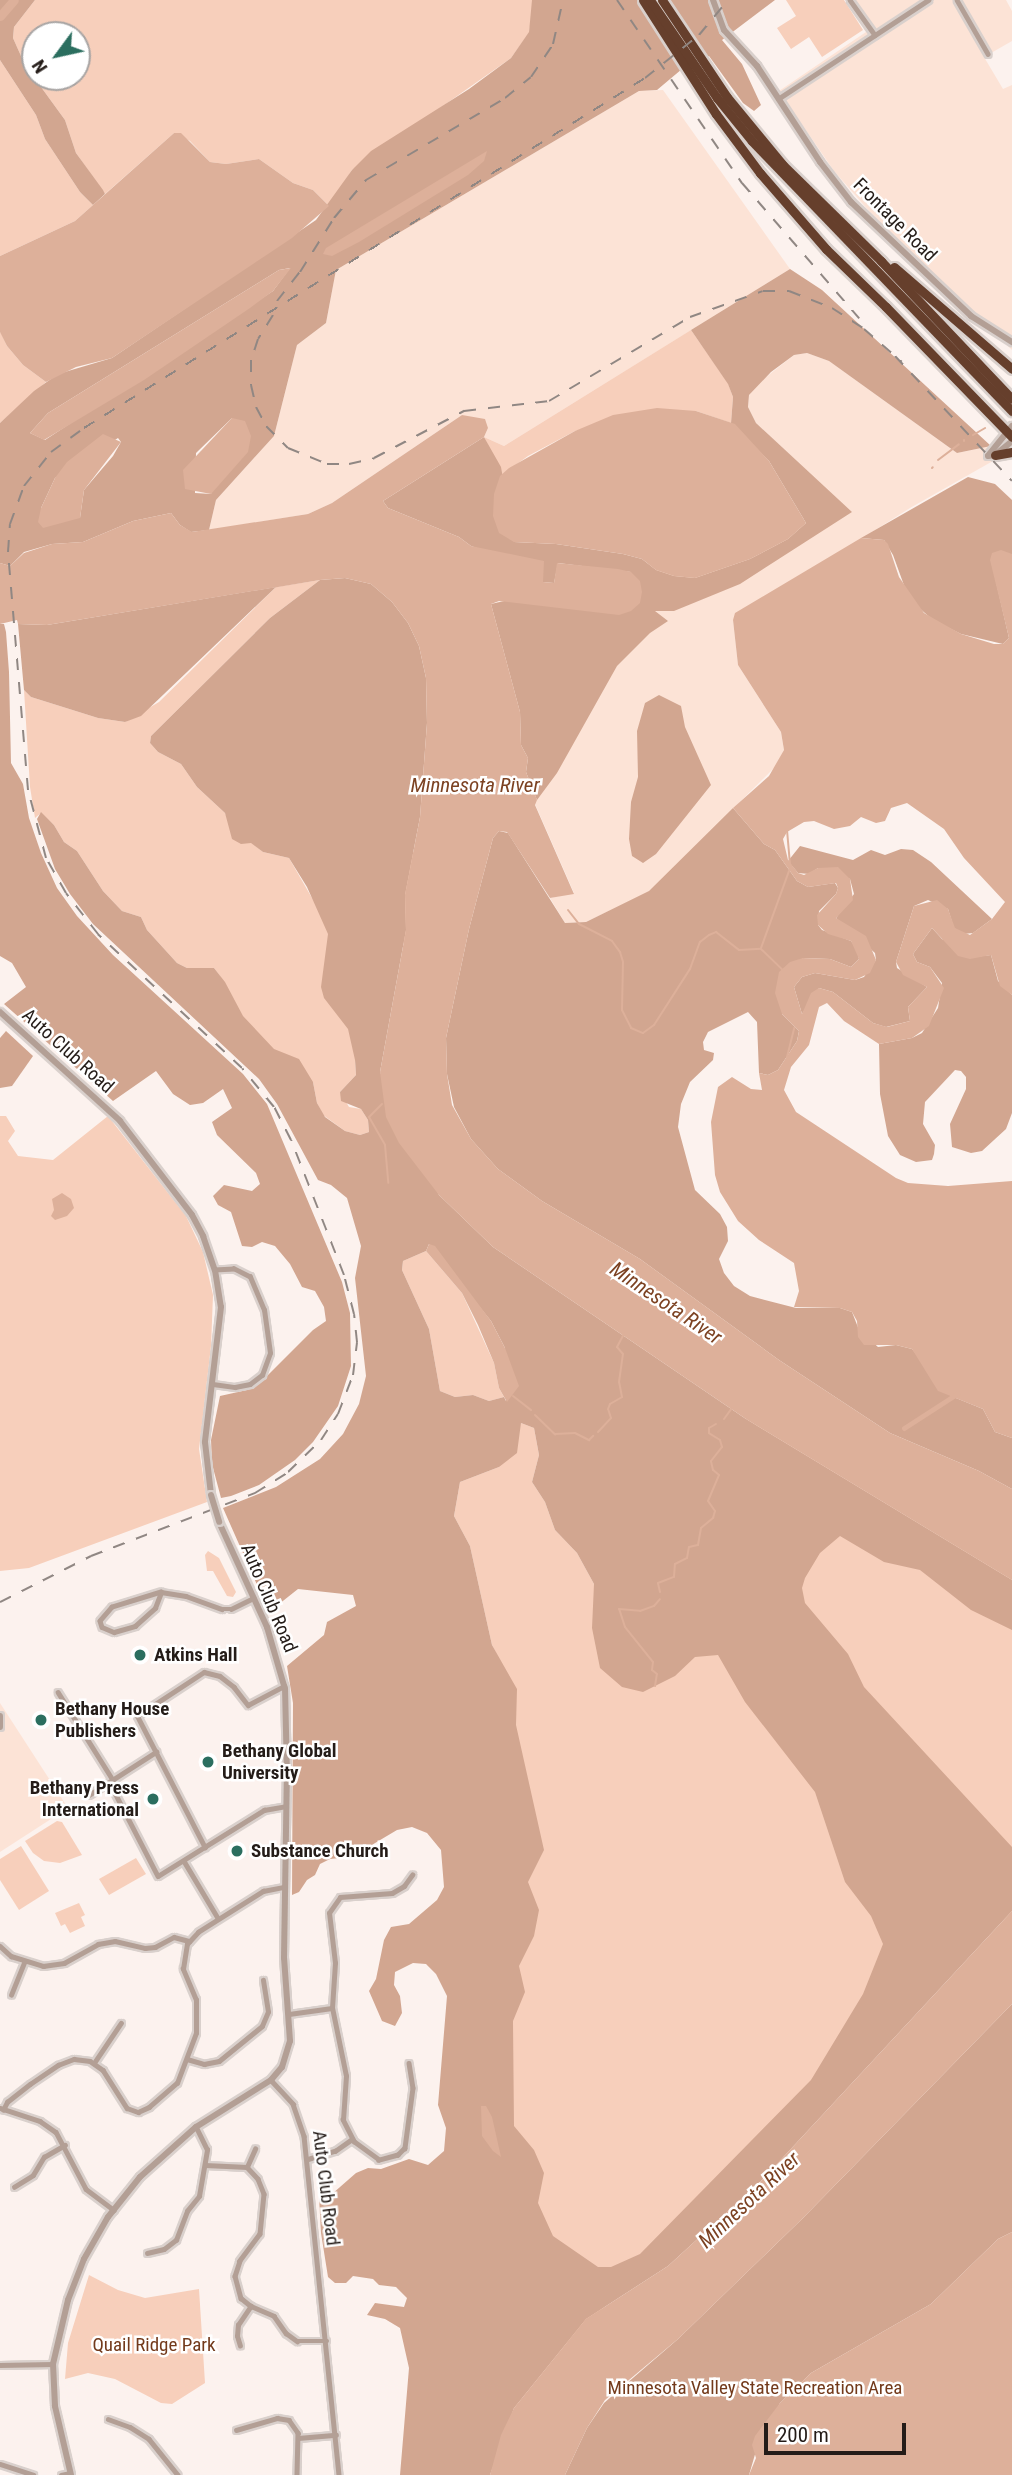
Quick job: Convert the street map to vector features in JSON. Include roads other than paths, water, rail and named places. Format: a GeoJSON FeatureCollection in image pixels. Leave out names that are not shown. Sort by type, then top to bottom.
{"type":"FeatureCollection","features":[{"type":"Feature","properties":{"kind":"highway"},"geometry":{"type":"LineString","coordinates":[[643,0],[716,114],[769,184],[826,249],[1011,434]]}},
{"type":"Feature","properties":{"kind":"highway"},"geometry":{"type":"LineString","coordinates":[[650,0],[717,98],[752,141],[1009,400]]}},
{"type":"Feature","properties":{"kind":"highway"},"geometry":{"type":"LineString","coordinates":[[662,0],[727,97],[774,154],[862,242],[1009,400],[1012,411]]}},
{"type":"Feature","properties":{"kind":"highway"},"geometry":{"type":"LineString","coordinates":[[862,242],[1012,369]]}},
{"type":"Feature","properties":{"kind":"highway"},"geometry":{"type":"LineString","coordinates":[[995,455],[1012,452]]}},
{"type":"Feature","properties":{"kind":"street","name":"Frontage Road"},"geometry":{"type":"LineString","coordinates":[[713,0],[724,30],[757,66],[832,180],[851,202],[971,316],[1012,342]]}},
{"type":"Feature","properties":{"kind":"street"},"geometry":{"type":"LineString","coordinates":[[850,0],[875,35]]}},
{"type":"Feature","properties":{"kind":"street"},"geometry":{"type":"LineString","coordinates":[[778,99],[928,0]]}},
{"type":"Feature","properties":{"kind":"street"},"geometry":{"type":"LineString","coordinates":[[957,0],[989,54]]}},
{"type":"Feature","properties":{"kind":"street"},"geometry":{"type":"LineString","coordinates":[[1011,434],[995,455],[988,456],[1011,434]]}},
{"type":"Feature","properties":{"kind":"street","name":"Auto Club Road"},"geometry":{"type":"LineString","coordinates":[[0,1012],[120,1121],[192,1215],[215,1270],[221,1307],[205,1442],[211,1495],[219,1522],[276,1650],[285,1685],[284,1958],[289,2049],[282,2067],[271,2080],[298,2112],[308,2159],[339,2475]]}},
{"type":"Feature","properties":{"kind":"street"},"geometry":{"type":"LineString","coordinates":[[213,1384],[235,1387],[250,1384],[262,1375],[270,1353],[264,1310],[250,1277],[234,1269],[215,1270]]}},
{"type":"Feature","properties":{"kind":"street"},"geometry":{"type":"LineString","coordinates":[[161,1592],[155,1608],[135,1626],[114,1632],[102,1627],[100,1620],[112,1606],[161,1592],[186,1596],[222,1609],[231,1609],[254,1598]]}},
{"type":"Feature","properties":{"kind":"street"},"geometry":{"type":"LineString","coordinates":[[205,1848],[137,1716],[204,1672],[220,1676],[234,1687],[248,1705],[285,1685]]}},
{"type":"Feature","properties":{"kind":"street"},"geometry":{"type":"LineString","coordinates":[[58,1692],[113,1780],[112,1787],[158,1876],[264,1810],[286,1805]]}},
{"type":"Feature","properties":{"kind":"street"},"geometry":{"type":"LineString","coordinates":[[0,1716],[0,1727]]}},
{"type":"Feature","properties":{"kind":"street"},"geometry":{"type":"LineString","coordinates":[[89,1795],[156,1752]]}},
{"type":"Feature","properties":{"kind":"street"},"geometry":{"type":"LineString","coordinates":[[184,1861],[218,1918]]}},
{"type":"Feature","properties":{"kind":"street"},"geometry":{"type":"LineString","coordinates":[[409,2063],[414,2088],[405,2148],[398,2155],[379,2160],[352,2139],[343,2120],[346,2067],[332,2008],[335,1963],[329,1913],[333,1899],[346,1894],[392,1893],[404,1886],[412,1875]]}},
{"type":"Feature","properties":{"kind":"street"},"geometry":{"type":"LineString","coordinates":[[114,2210],[86,2189],[65,2145],[49,2126],[1,2109],[23,2090],[67,2061],[82,2059],[103,2070],[127,2108],[138,2112],[149,2107],[177,2083],[198,2022],[196,2000],[182,1963],[189,1941],[218,1918],[263,1891],[284,1887]]}},
{"type":"Feature","properties":{"kind":"street"},"geometry":{"type":"LineString","coordinates":[[0,1946],[24,1962],[43,1966],[64,1963],[98,1944],[115,1941],[129,1942],[145,1948],[155,1947],[174,1937],[189,1941]]}},
{"type":"Feature","properties":{"kind":"street"},"geometry":{"type":"LineString","coordinates":[[11,1995],[24,1962]]}},
{"type":"Feature","properties":{"kind":"street"},"geometry":{"type":"LineString","coordinates":[[187,2059],[204,2064],[219,2061],[262,2026],[268,2012],[263,1980]]}},
{"type":"Feature","properties":{"kind":"street"},"geometry":{"type":"LineString","coordinates":[[289,2014],[332,2008]]}},
{"type":"Feature","properties":{"kind":"street"},"geometry":{"type":"LineString","coordinates":[[94,2063],[121,2023]]}},
{"type":"Feature","properties":{"kind":"street"},"geometry":{"type":"LineString","coordinates":[[61,2475],[70,2474],[55,2406],[53,2364],[76,2279],[114,2210],[158,2159],[197,2127],[271,2080]]}},
{"type":"Feature","properties":{"kind":"street"},"geometry":{"type":"LineString","coordinates":[[147,2253],[164,2249],[176,2240],[187,2211],[199,2196],[205,2165],[205,2142],[197,2127]]}},
{"type":"Feature","properties":{"kind":"street"},"geometry":{"type":"LineString","coordinates":[[308,2159],[335,2151],[352,2139]]}},
{"type":"Feature","properties":{"kind":"street"},"geometry":{"type":"LineString","coordinates":[[15,2187],[30,2178],[44,2157],[65,2145]]}},
{"type":"Feature","properties":{"kind":"street"},"geometry":{"type":"LineString","coordinates":[[247,2167],[255,2149]]}},
{"type":"Feature","properties":{"kind":"street"},"geometry":{"type":"LineString","coordinates":[[205,2165],[247,2167],[258,2179],[265,2202],[260,2234],[240,2261],[235,2276],[237,2291],[251,2306],[274,2316],[286,2333],[297,2341],[327,2342]]}},
{"type":"Feature","properties":{"kind":"street"},"geometry":{"type":"LineString","coordinates":[[240,2346],[238,2325],[251,2306]]}},
{"type":"Feature","properties":{"kind":"street"},"geometry":{"type":"LineString","coordinates":[[0,2365],[53,2364]]}},
{"type":"Feature","properties":{"kind":"street"},"geometry":{"type":"LineString","coordinates":[[236,2430],[283,2418],[293,2423],[298,2438],[297,2475]]}},
{"type":"Feature","properties":{"kind":"street"},"geometry":{"type":"LineString","coordinates":[[108,2419],[130,2427],[149,2439],[178,2475]]}},
{"type":"Feature","properties":{"kind":"street"},"geometry":{"type":"LineString","coordinates":[[298,2438],[336,2435]]}},
{"type":"Feature","properties":{"kind":"street"},"geometry":{"type":"LineString","coordinates":[[0,2464],[33,2475]]}},
{"type":"Feature","properties":{"kind":"water"},"geometry":{"type":"Polygon","coordinates":[[[174,133],[181,133],[210,162],[226,164],[259,159],[293,183],[313,190],[329,206],[292,238],[112,358],[76,367],[46,382],[23,365],[7,346],[0,332],[0,256],[75,221],[174,133]]]}},
{"type":"Feature","properties":{"kind":"water"},"geometry":{"type":"Polygon","coordinates":[[[487,151],[484,161],[468,175],[359,242],[332,256],[323,254],[326,248],[487,151]]]}},
{"type":"Feature","properties":{"kind":"water"},"geometry":{"type":"Polygon","coordinates":[[[291,268],[273,291],[144,380],[44,440],[30,433],[48,413],[279,270],[291,268]]]}},
{"type":"Feature","properties":{"kind":"water"},"geometry":{"type":"Polygon","coordinates":[[[657,408],[696,411],[735,424],[769,461],[806,523],[788,539],[750,559],[695,578],[674,576],[656,570],[642,559],[623,554],[556,544],[514,542],[499,533],[493,516],[494,494],[500,476],[509,468],[575,431],[613,415],[657,408]]]}},
{"type":"Feature","properties":{"kind":"water","name":"Minnesota River"},"geometry":{"type":"Polygon","coordinates":[[[462,415],[485,419],[488,428],[484,437],[383,501],[388,508],[459,537],[471,546],[544,561],[543,582],[554,583],[557,563],[618,569],[631,572],[640,581],[642,592],[640,603],[631,611],[619,615],[499,601],[491,604],[520,712],[521,745],[528,758],[526,772],[537,800],[535,805],[574,894],[550,898],[507,832],[499,831],[493,838],[469,929],[446,1038],[447,1074],[452,1105],[471,1139],[498,1169],[542,1201],[640,1259],[779,1360],[890,1433],[979,1471],[1012,1489],[1012,1580],[746,1419],[493,1247],[439,1195],[399,1143],[386,1117],[380,1072],[406,930],[405,895],[420,817],[427,723],[426,678],[419,646],[408,623],[392,602],[371,584],[345,578],[47,625],[18,624],[17,620],[0,624],[0,563],[10,566],[24,553],[52,544],[83,542],[133,521],[171,513],[180,525],[192,532],[308,514],[332,503],[462,415]]]}},
{"type":"Feature","properties":{"kind":"water"},"geometry":{"type":"Polygon","coordinates":[[[232,418],[245,421],[251,436],[248,452],[211,494],[185,489],[183,470],[232,418]]]}},
{"type":"Feature","properties":{"kind":"water"},"geometry":{"type":"Polygon","coordinates":[[[103,434],[121,442],[84,490],[80,518],[43,528],[38,522],[41,508],[55,478],[67,462],[103,434]]]}},
{"type":"Feature","properties":{"kind":"water"},"geometry":{"type":"Polygon","coordinates":[[[861,538],[884,540],[888,544],[899,577],[924,613],[961,634],[1003,644],[1009,638],[990,560],[992,553],[1001,550],[1012,554],[1012,995],[1000,986],[991,955],[970,959],[958,956],[932,928],[913,954],[917,962],[930,967],[944,988],[929,1026],[912,1038],[879,1044],[844,1021],[827,1003],[819,1007],[809,1045],[791,1067],[784,1090],[796,1112],[896,1178],[908,1183],[948,1186],[1012,1181],[1012,1438],[995,1432],[983,1409],[938,1391],[912,1349],[896,1345],[864,1345],[858,1337],[857,1321],[852,1312],[840,1308],[794,1307],[799,1291],[794,1263],[759,1240],[738,1221],[720,1192],[715,1175],[711,1122],[718,1087],[732,1077],[751,1089],[762,1090],[759,1073],[768,1075],[778,1070],[797,1041],[799,1031],[782,1014],[775,993],[779,972],[790,962],[803,958],[830,959],[851,967],[859,959],[851,941],[828,934],[818,925],[817,915],[836,894],[836,883],[808,887],[797,881],[775,850],[764,844],[733,808],[769,776],[784,750],[781,732],[738,665],[733,620],[735,613],[861,538]],[[907,803],[891,808],[885,821],[876,823],[861,817],[850,826],[834,829],[814,821],[804,822],[787,832],[783,839],[788,860],[798,873],[804,875],[818,868],[838,867],[850,879],[853,900],[836,918],[866,936],[876,960],[870,973],[855,980],[815,973],[802,977],[794,987],[802,1014],[811,993],[819,988],[833,992],[873,1023],[887,1027],[910,1021],[908,1007],[927,987],[903,975],[896,962],[914,906],[937,900],[948,909],[955,928],[970,935],[992,919],[1005,902],[964,858],[944,829],[907,803]]]}},
{"type":"Feature","properties":{"kind":"water"},"geometry":{"type":"Polygon","coordinates":[[[62,1193],[71,1199],[74,1208],[67,1216],[55,1220],[51,1216],[54,1210],[52,1199],[62,1193]]]}},
{"type":"Feature","properties":{"kind":"water"},"geometry":{"type":"Polygon","coordinates":[[[429,1244],[435,1246],[491,1321],[505,1348],[519,1386],[507,1402],[499,1388],[494,1363],[478,1325],[462,1293],[426,1251],[429,1244]]]}},
{"type":"Feature","properties":{"kind":"water","name":"Minnesota River"},"geometry":{"type":"Polygon","coordinates":[[[1012,1911],[1012,2004],[803,2218],[678,2339],[605,2400],[587,2428],[565,2475],[490,2475],[501,2435],[514,2408],[586,2319],[668,2266],[761,2181],[1012,1911]]]}},
{"type":"Feature","properties":{"kind":"water"},"geometry":{"type":"Polygon","coordinates":[[[481,2106],[486,2106],[492,2117],[501,2157],[482,2136],[481,2106]]]}},
{"type":"Feature","properties":{"kind":"water"},"geometry":{"type":"Polygon","coordinates":[[[1012,2232],[1012,2475],[749,2475],[756,2458],[752,2445],[755,2436],[780,2403],[811,2373],[931,2304],[998,2239],[1012,2232]]]}},
{"type":"Feature","properties":{"kind":"waterway"},"geometry":{"type":"LineString","coordinates":[[0,16],[14,0]]}},
{"type":"Feature","properties":{"kind":"waterway"},"geometry":{"type":"LineString","coordinates":[[973,435],[985,428]]}},
{"type":"Feature","properties":{"kind":"waterway"},"geometry":{"type":"LineString","coordinates":[[938,460],[959,444]]}},
{"type":"Feature","properties":{"kind":"waterway"},"geometry":{"type":"LineString","coordinates":[[787,830],[790,866]]}},
{"type":"Feature","properties":{"kind":"waterway"},"geometry":{"type":"LineString","coordinates":[[761,948],[789,871]]}},
{"type":"Feature","properties":{"kind":"waterway"},"geometry":{"type":"LineString","coordinates":[[568,910],[579,924],[612,941],[620,952],[623,962],[622,1010],[631,1028],[643,1033],[654,1025],[690,969],[700,942],[709,935],[716,932],[739,950],[761,949],[782,969]]}},
{"type":"Feature","properties":{"kind":"waterway"},"geometry":{"type":"LineString","coordinates":[[787,1057],[794,1028]]}},
{"type":"Feature","properties":{"kind":"waterway"},"geometry":{"type":"LineString","coordinates":[[382,1104],[369,1117],[385,1145],[388,1183]]}},
{"type":"Feature","properties":{"kind":"waterway"},"geometry":{"type":"LineString","coordinates":[[598,1432],[611,1418],[608,1409],[610,1404],[622,1397],[619,1382],[623,1354],[617,1347],[624,1334]]}},
{"type":"Feature","properties":{"kind":"waterway"},"geometry":{"type":"LineString","coordinates":[[904,1428],[958,1393]]}},
{"type":"Feature","properties":{"kind":"waterway"},"geometry":{"type":"LineString","coordinates":[[513,1396],[531,1410]]}},
{"type":"Feature","properties":{"kind":"waterway"},"geometry":{"type":"LineString","coordinates":[[724,1419],[732,1408]]}},
{"type":"Feature","properties":{"kind":"waterway"},"geometry":{"type":"LineString","coordinates":[[535,1415],[555,1434],[575,1433],[589,1440],[593,1436]]}},
{"type":"Feature","properties":{"kind":"waterway"},"geometry":{"type":"LineString","coordinates":[[660,1592],[658,1583],[674,1577],[675,1564],[687,1558],[689,1547],[698,1545],[701,1528],[713,1518],[715,1511],[708,1501],[719,1475],[713,1470],[711,1461],[722,1447],[720,1440],[709,1433],[709,1428],[716,1424]]}},
{"type":"Feature","properties":{"kind":"waterway"},"geometry":{"type":"LineString","coordinates":[[655,1686],[657,1674],[652,1670],[653,1662],[625,1627],[619,1609],[640,1611],[654,1606],[660,1599]]}},
{"type":"Feature","properties":{"kind":"railway"},"geometry":{"type":"LineString","coordinates":[[277,301],[300,272],[334,218],[366,180],[505,98],[531,77],[553,44],[563,0]]}},
{"type":"Feature","properties":{"kind":"railway"},"geometry":{"type":"LineString","coordinates":[[617,0],[742,183],[859,318]]}},
{"type":"Feature","properties":{"kind":"railway"},"geometry":{"type":"LineString","coordinates":[[0,1602],[91,1556],[255,1493],[288,1472],[321,1440],[338,1414],[353,1375],[357,1342],[354,1314],[344,1275],[291,1140],[274,1107],[242,1068],[98,934],[66,893],[46,858],[28,790],[8,552],[10,524],[24,486],[51,452],[84,428],[645,78],[699,35],[728,0]]}},
{"type":"Feature","properties":{"kind":"railway"},"geometry":{"type":"LineString","coordinates":[[273,315],[258,339],[251,360],[251,385],[256,407],[266,426],[288,448],[327,464],[349,464],[374,458],[464,411],[549,401],[690,317],[763,291],[789,291],[832,308],[864,329],[902,362]]}},
{"type":"Feature","properties":{"kind":"railway"},"geometry":{"type":"LineString","coordinates":[[895,356],[1012,481]]}},
{"type":"Feature","properties":{"kind":"place","name":"Atkins Hall"},"geometry":{"type":"Point","coordinates":[140,1655]}},
{"type":"Feature","properties":{"kind":"place","name":"Bethany House Publishers"},"geometry":{"type":"Point","coordinates":[41,1720]}},
{"type":"Feature","properties":{"kind":"place","name":"Bethany Global University"},"geometry":{"type":"Point","coordinates":[208,1762]}},
{"type":"Feature","properties":{"kind":"place","name":"Bethany Press International"},"geometry":{"type":"Point","coordinates":[153,1799]}},
{"type":"Feature","properties":{"kind":"place","name":"Substance Church"},"geometry":{"type":"Point","coordinates":[237,1851]}},
{"type":"Feature","properties":{"kind":"park label","name":"Quail Ridge Park"},"geometry":{"type":"Point","coordinates":[154,2345]}},
{"type":"Feature","properties":{"kind":"park label","name":"Minnesota Valley State Recreation Area"},"geometry":{"type":"Point","coordinates":[755,2388]}}]}
